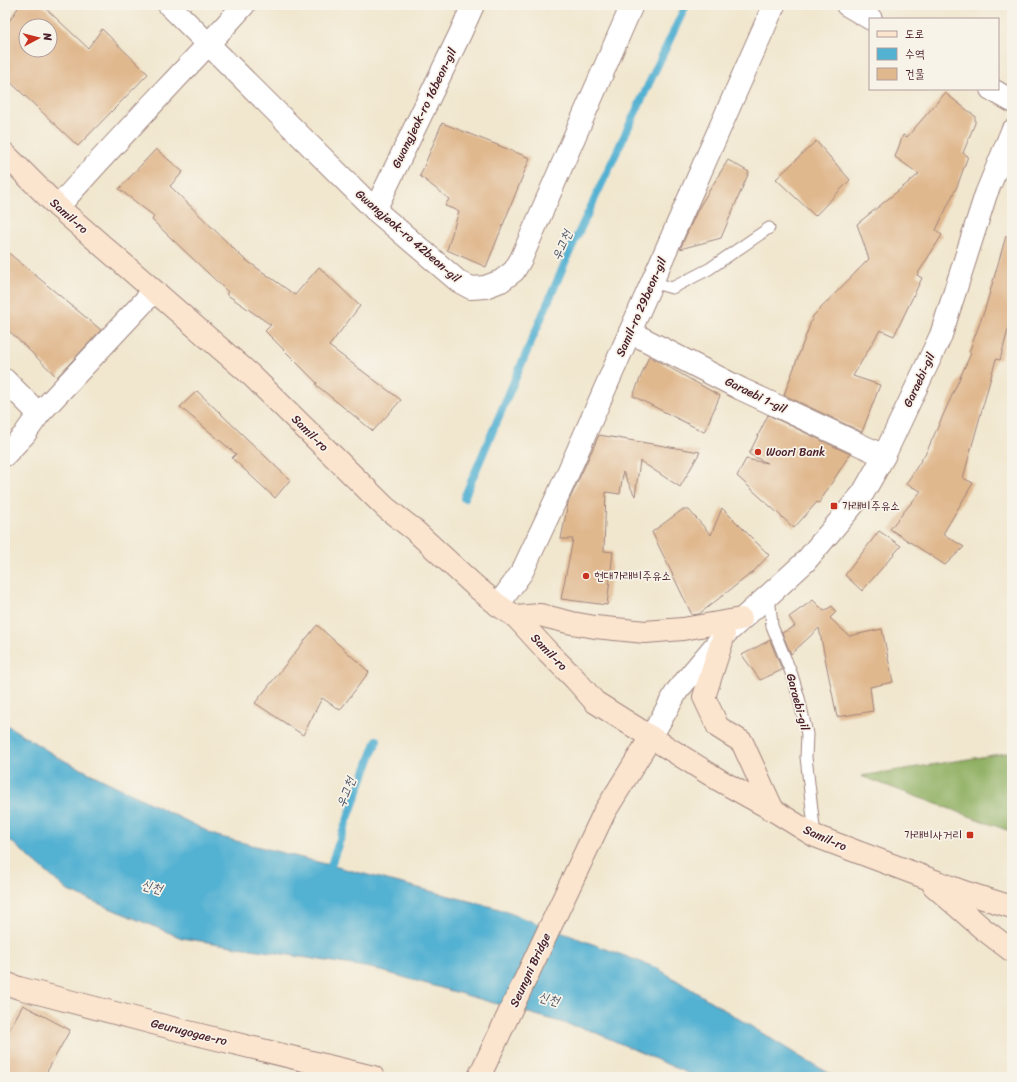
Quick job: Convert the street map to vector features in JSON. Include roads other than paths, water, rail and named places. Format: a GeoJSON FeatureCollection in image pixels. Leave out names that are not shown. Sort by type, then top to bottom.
{"type":"FeatureCollection","features":[{"type":"Feature","properties":{"kind":"main road","name":"Samil-ro"},"geometry":{"type":"LineString","coordinates":[[5,154],[58,207],[252,376],[386,508],[413,529],[475,586],[498,605],[516,617],[595,702],[719,780],[773,810],[815,836],[964,892],[1012,907]]}},
{"type":"Feature","properties":{"kind":"main road"},"geometry":{"type":"LineString","coordinates":[[516,617],[540,615],[595,627],[645,632],[683,629],[741,619]]}},
{"type":"Feature","properties":{"kind":"main road"},"geometry":{"type":"LineString","coordinates":[[724,635],[704,697],[718,728],[742,742],[773,810]]}},
{"type":"Feature","properties":{"kind":"main road","name":"Seungni Bridge"},"geometry":{"type":"LineString","coordinates":[[479,1077],[604,813],[651,737]]}},
{"type":"Feature","properties":{"kind":"main road"},"geometry":{"type":"LineString","coordinates":[[922,876],[982,928],[1012,951]]}},
{"type":"Feature","properties":{"kind":"main road","name":"Geurugogae-ro"},"geometry":{"type":"LineString","coordinates":[[5,984],[180,1030],[373,1077]]}},
{"type":"Feature","properties":{"kind":"street"},"geometry":{"type":"LineString","coordinates":[[169,5],[209,45]]}},
{"type":"Feature","properties":{"kind":"street"},"geometry":{"type":"LineString","coordinates":[[58,207],[88,173],[209,45],[244,5]]}},
{"type":"Feature","properties":{"kind":"street","name":"Gwangjeok-ro 16beon-gil"},"geometry":{"type":"LineString","coordinates":[[375,210],[473,5]]}},
{"type":"Feature","properties":{"kind":"street","name":"Gwangjeok-ro 42beon-gil"},"geometry":{"type":"LineString","coordinates":[[209,45],[375,210],[458,281],[471,288],[485,287],[501,281],[514,271],[525,251],[632,5]]}},
{"type":"Feature","properties":{"kind":"street","name":"Samil-ro 29beon-gil"},"geometry":{"type":"LineString","coordinates":[[498,605],[522,572],[563,484],[774,5]]}},
{"type":"Feature","properties":{"kind":"street"},"geometry":{"type":"LineString","coordinates":[[847,5],[869,18]]}},
{"type":"Feature","properties":{"kind":"street"},"geometry":{"type":"LineString","coordinates":[[993,90],[1012,101]]}},
{"type":"Feature","properties":{"kind":"street","name":"Garaebi-gil"},"geometry":{"type":"LineString","coordinates":[[651,737],[677,691],[724,635],[805,562],[863,493],[884,456],[940,335],[986,194],[1011,136]]}},
{"type":"Feature","properties":{"kind":"street"},"geometry":{"type":"LineString","coordinates":[[5,455],[24,435],[39,414],[154,291]]}},
{"type":"Feature","properties":{"kind":"street","name":"Garaebi 1-gil"},"geometry":{"type":"LineString","coordinates":[[630,332],[741,388],[884,456]]}},
{"type":"Feature","properties":{"kind":"street"},"geometry":{"type":"LineString","coordinates":[[5,380],[39,414]]}},
{"type":"Feature","properties":{"kind":"lane"},"geometry":{"type":"LineString","coordinates":[[652,282],[672,288],[708,269],[769,228]]}},
{"type":"Feature","properties":{"kind":"lane","name":"Garaebi-gil"},"geometry":{"type":"LineString","coordinates":[[769,595],[772,626],[792,674],[807,734],[806,757],[815,836]]}},
{"type":"Feature","properties":{"kind":"water","name":"신천"},"geometry":{"type":"Polygon","coordinates":[[[5,724],[59,758],[217,836],[496,908],[657,968],[807,1061],[836,1077],[696,1077],[592,1031],[371,968],[182,938],[68,891],[5,836],[5,724]]]}},
{"type":"Feature","properties":{"kind":"waterway","name":"우고천"},"geometry":{"type":"LineString","coordinates":[[464,498],[570,251],[686,5]]}},
{"type":"Feature","properties":{"kind":"waterway","name":"우고천"},"geometry":{"type":"LineString","coordinates":[[328,875],[377,740]]}},
{"type":"Feature","properties":{"kind":"place","name":"Woori Bank"},"geometry":{"type":"Point","coordinates":[758,452]}},
{"type":"Feature","properties":{"kind":"place","name":"가래비주유소"},"geometry":{"type":"Point","coordinates":[834,506]}},
{"type":"Feature","properties":{"kind":"place","name":"현대가래비주유소"},"geometry":{"type":"Point","coordinates":[586,576]}},
{"type":"Feature","properties":{"kind":"place","name":"가래비사거리"},"geometry":{"type":"Point","coordinates":[970,835]}}]}
